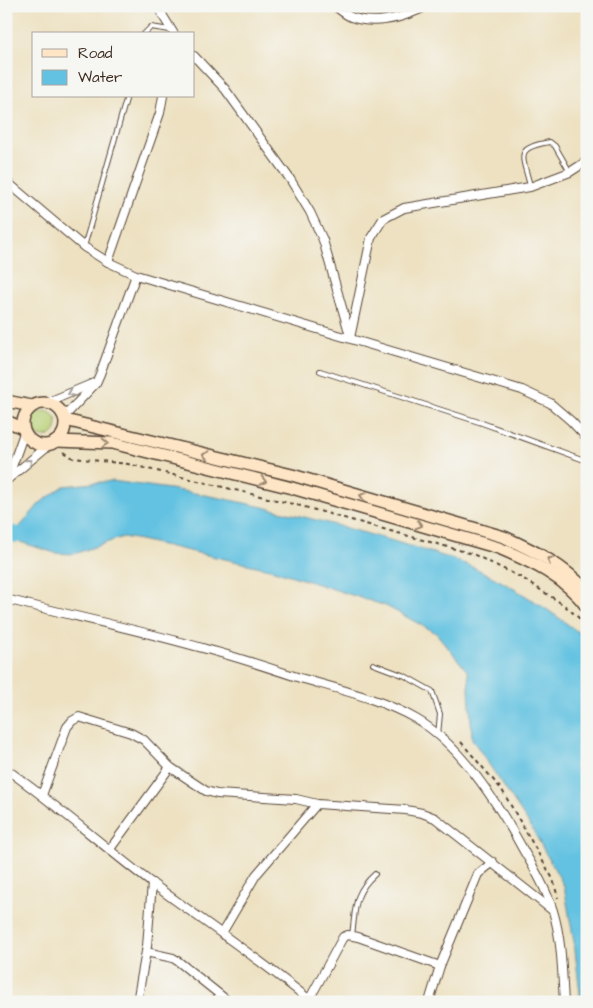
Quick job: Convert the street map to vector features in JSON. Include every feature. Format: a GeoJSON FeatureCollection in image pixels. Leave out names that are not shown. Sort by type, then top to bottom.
{"type":"FeatureCollection","features":[{"type":"Feature","properties":{"kind":"street"},"geometry":{"type":"LineString","coordinates":[[160,6],[171,32]]}},
{"type":"Feature","properties":{"kind":"street"},"geometry":{"type":"LineString","coordinates":[[335,6],[350,17],[368,21],[390,20],[427,6]]}},
{"type":"Feature","properties":{"kind":"street"},"geometry":{"type":"LineString","coordinates":[[195,57],[225,89],[290,179],[310,212],[323,240],[350,338]]}},
{"type":"Feature","properties":{"kind":"street"},"geometry":{"type":"LineString","coordinates":[[108,262],[160,112],[163,98]]}},
{"type":"Feature","properties":{"kind":"street"},"geometry":{"type":"LineString","coordinates":[[350,338],[371,238],[383,219],[404,208],[530,187],[570,172],[587,161]]}},
{"type":"Feature","properties":{"kind":"street"},"geometry":{"type":"LineString","coordinates":[[6,181],[84,247],[108,262],[136,275],[522,390],[550,403],[587,438]]}},
{"type":"Feature","properties":{"kind":"street"},"geometry":{"type":"LineString","coordinates":[[64,419],[96,382],[108,355],[136,275]]}},
{"type":"Feature","properties":{"kind":"street"},"geometry":{"type":"LineString","coordinates":[[6,401],[32,406],[46,403],[96,382]]}},
{"type":"Feature","properties":{"kind":"street"},"geometry":{"type":"LineString","coordinates":[[7,481],[64,432],[64,419],[57,407],[46,403]]}},
{"type":"Feature","properties":{"kind":"street"},"geometry":{"type":"LineString","coordinates":[[7,481],[23,430],[25,414],[32,406]]}},
{"type":"Feature","properties":{"kind":"street"},"geometry":{"type":"LineString","coordinates":[[64,419],[292,475],[504,537],[536,551],[564,568],[587,591]]}},
{"type":"Feature","properties":{"kind":"street"},"geometry":{"type":"LineString","coordinates":[[6,421],[23,430],[32,442],[44,445],[53,443],[112,443],[292,488],[499,548],[532,562],[549,572],[569,588],[587,607]]}},
{"type":"Feature","properties":{"kind":"street"},"geometry":{"type":"LineString","coordinates":[[6,599],[206,648],[355,694],[386,705],[416,719],[438,735],[470,768],[504,815],[534,869],[553,910],[562,967],[564,1002]]}},
{"type":"Feature","properties":{"kind":"street"},"geometry":{"type":"LineString","coordinates":[[42,794],[68,727],[72,720],[79,717],[144,740],[170,768],[206,791],[217,794],[296,799],[317,804],[406,810],[435,818],[553,910]]}},
{"type":"Feature","properties":{"kind":"street"},"geometry":{"type":"LineString","coordinates":[[110,849],[170,768]]}},
{"type":"Feature","properties":{"kind":"street"},"geometry":{"type":"LineString","coordinates":[[6,769],[42,794],[152,883],[222,933],[310,1001],[343,937],[352,935],[440,966]]}},
{"type":"Feature","properties":{"kind":"street"},"geometry":{"type":"LineString","coordinates":[[222,933],[256,875],[317,804]]}},
{"type":"Feature","properties":{"kind":"street"},"geometry":{"type":"LineString","coordinates":[[429,1002],[440,966],[478,874],[493,862]]}},
{"type":"Feature","properties":{"kind":"street"},"geometry":{"type":"LineString","coordinates":[[137,1002],[146,952],[152,883]]}},
{"type":"Feature","properties":{"kind":"street"},"geometry":{"type":"LineString","coordinates":[[146,952],[173,958],[228,1002]]}},
{"type":"Feature","properties":{"kind":"lane"},"geometry":{"type":"LineString","coordinates":[[146,32],[151,27],[168,32]]}},
{"type":"Feature","properties":{"kind":"lane"},"geometry":{"type":"LineString","coordinates":[[84,247],[126,98]]}},
{"type":"Feature","properties":{"kind":"lane"},"geometry":{"type":"LineString","coordinates":[[530,187],[523,156],[525,149],[532,145],[550,142],[555,146],[570,172]]}},
{"type":"Feature","properties":{"kind":"lane"},"geometry":{"type":"LineString","coordinates":[[320,371],[482,423],[587,461]]}},
{"type":"Feature","properties":{"kind":"lane"},"geometry":{"type":"LineString","coordinates":[[373,664],[405,676],[432,691],[440,714],[438,735]]}},
{"type":"Feature","properties":{"kind":"lane"},"geometry":{"type":"LineString","coordinates":[[352,935],[360,890],[376,874]]}},
{"type":"Feature","properties":{"kind":"path"},"geometry":{"type":"LineString","coordinates":[[53,443],[73,458],[84,461],[113,462],[138,467],[301,506],[473,554],[522,578],[564,606],[587,625]]}},
{"type":"Feature","properties":{"kind":"green space"},"geometry":{"type":"Polygon","coordinates":[[[44,411],[53,415],[57,424],[53,433],[44,437],[35,433],[31,424],[35,415],[44,411]]]}},
{"type":"Feature","properties":{"kind":"water"},"geometry":{"type":"Polygon","coordinates":[[[112,481],[184,491],[269,508],[447,557],[469,565],[508,585],[548,610],[587,639],[587,1002],[581,1002],[574,942],[564,886],[531,827],[472,739],[468,672],[436,633],[386,606],[274,570],[140,540],[123,537],[74,554],[55,553],[17,541],[18,529],[40,503],[64,486],[112,481]]]}},
{"type":"Feature","properties":{"kind":"waterway"},"geometry":{"type":"LineString","coordinates":[[6,532],[17,535]]}}]}
